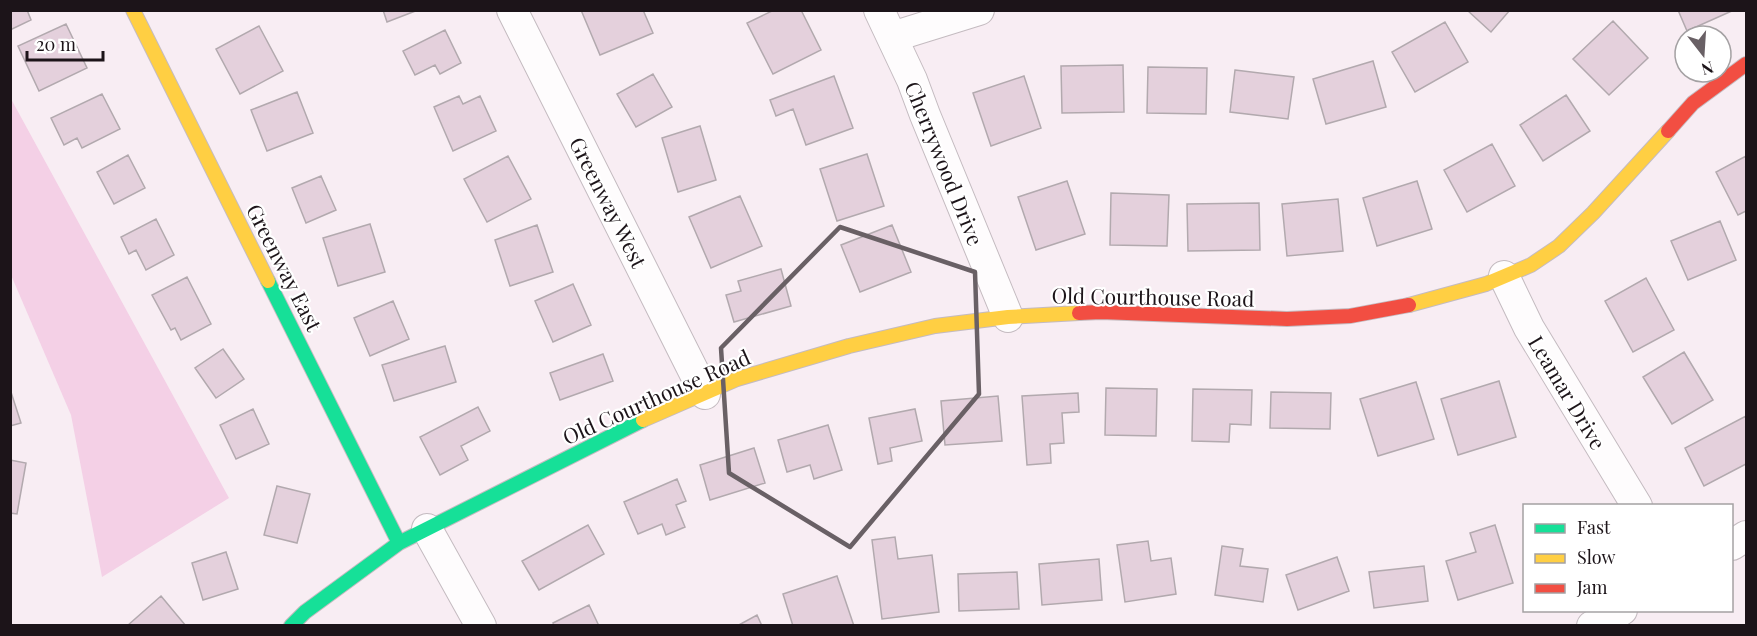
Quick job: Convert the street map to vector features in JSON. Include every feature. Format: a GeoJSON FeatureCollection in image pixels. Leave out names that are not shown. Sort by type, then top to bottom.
{"type":"FeatureCollection","features":[{"type":"Feature","properties":{"kind":"street","name":"Greenway East"},"geometry":{"type":"LineString","coordinates":[[133,10],[399,543]]}},
{"type":"Feature","properties":{"kind":"street","name":"Greenway West"},"geometry":{"type":"LineString","coordinates":[[512,10],[705,394]]}},
{"type":"Feature","properties":{"kind":"street","name":"Cherrywood Drive"},"geometry":{"type":"LineString","coordinates":[[879,10],[912,80],[1008,317]]}},
{"type":"Feature","properties":{"kind":"street"},"geometry":{"type":"LineString","coordinates":[[892,37],[979,10]]}},
{"type":"Feature","properties":{"kind":"street","name":"Old Courthouse Road"},"geometry":{"type":"LineString","coordinates":[[291,626],[305,612],[399,543],[630,426],[737,379],[849,346],[935,326],[1008,317],[1101,312],[1287,319],[1350,316],[1401,308],[1486,284],[1531,265],[1559,246],[1593,213],[1693,103],[1746,64]]}},
{"type":"Feature","properties":{"kind":"street","name":"Leamar Drive"},"geometry":{"type":"LineString","coordinates":[[1504,276],[1529,328],[1636,504]]}},
{"type":"Feature","properties":{"kind":"street"},"geometry":{"type":"LineString","coordinates":[[427,529],[482,626]]}},
{"type":"Feature","properties":{"kind":"street"},"geometry":{"type":"LineString","coordinates":[[1733,544],[1746,536]]}},
{"type":"Feature","properties":{"kind":"street"},"geometry":{"type":"LineString","coordinates":[[1592,626],[1618,612]]}},
{"type":"Feature","properties":{"kind":"highlighted area"},"geometry":{"type":"Polygon","coordinates":[[[840,227],[975,272],[979,394],[850,547],[729,473],[721,348],[840,227]]]}},
{"type":"Feature","properties":{"kind":"shaded area"},"geometry":{"type":"Polygon","coordinates":[[[10,97],[229,498],[102,577],[71,415],[11,275],[10,97]]]}},
{"type":"Feature","properties":{"kind":"building"},"geometry":{"type":"Polygon","coordinates":[[[10,10],[27,10],[31,20],[10,30],[10,10]]]}},
{"type":"Feature","properties":{"kind":"building"},"geometry":{"type":"Polygon","coordinates":[[[383,10],[418,10],[387,22],[383,10]]]}},
{"type":"Feature","properties":{"kind":"building"},"geometry":{"type":"Polygon","coordinates":[[[581,10],[643,10],[653,33],[600,55],[581,10]]]}},
{"type":"Feature","properties":{"kind":"building"},"geometry":{"type":"Polygon","coordinates":[[[774,10],[801,10],[821,50],[773,74],[747,23],[774,10]]]}},
{"type":"Feature","properties":{"kind":"building"},"geometry":{"type":"Polygon","coordinates":[[[1467,10],[1510,10],[1491,32],[1467,10]]]}},
{"type":"Feature","properties":{"kind":"building"},"geometry":{"type":"Polygon","coordinates":[[[1678,10],[1734,10],[1703,24],[1684,24],[1678,10]]]}},
{"type":"Feature","properties":{"kind":"building"},"geometry":{"type":"Polygon","coordinates":[[[1613,21],[1648,58],[1609,95],[1573,59],[1613,21]]]}},
{"type":"Feature","properties":{"kind":"building"},"geometry":{"type":"Polygon","coordinates":[[[1445,22],[1468,62],[1415,92],[1392,52],[1445,22]]]}},
{"type":"Feature","properties":{"kind":"building"},"geometry":{"type":"Polygon","coordinates":[[[66,24],[87,68],[39,91],[18,46],[66,24]]]}},
{"type":"Feature","properties":{"kind":"building"},"geometry":{"type":"Polygon","coordinates":[[[259,26],[283,71],[240,94],[216,49],[259,26]]]}},
{"type":"Feature","properties":{"kind":"building"},"geometry":{"type":"Polygon","coordinates":[[[445,30],[461,63],[440,74],[435,65],[415,75],[403,51],[445,30]]]}},
{"type":"Feature","properties":{"kind":"building"},"geometry":{"type":"Polygon","coordinates":[[[1373,61],[1386,107],[1326,124],[1313,79],[1373,61]]]}},
{"type":"Feature","properties":{"kind":"building"},"geometry":{"type":"Polygon","coordinates":[[[1123,65],[1124,112],[1062,113],[1061,66],[1123,65]]]}},
{"type":"Feature","properties":{"kind":"building"},"geometry":{"type":"Polygon","coordinates":[[[1148,67],[1207,68],[1206,114],[1147,113],[1148,67]]]}},
{"type":"Feature","properties":{"kind":"building"},"geometry":{"type":"Polygon","coordinates":[[[1235,70],[1294,77],[1288,119],[1230,112],[1235,70]]]}},
{"type":"Feature","properties":{"kind":"building"},"geometry":{"type":"Polygon","coordinates":[[[653,74],[672,107],[636,127],[617,94],[653,74]]]}},
{"type":"Feature","properties":{"kind":"building"},"geometry":{"type":"Polygon","coordinates":[[[834,76],[853,128],[806,145],[793,109],[776,116],[770,100],[834,76]]]}},
{"type":"Feature","properties":{"kind":"building"},"geometry":{"type":"Polygon","coordinates":[[[1024,76],[1041,128],[991,146],[973,93],[1024,76]]]}},
{"type":"Feature","properties":{"kind":"building"},"geometry":{"type":"Polygon","coordinates":[[[297,92],[313,133],[267,151],[251,110],[297,92]]]}},
{"type":"Feature","properties":{"kind":"building"},"geometry":{"type":"Polygon","coordinates":[[[102,94],[120,129],[82,148],[77,138],[64,145],[51,118],[102,94]]]}},
{"type":"Feature","properties":{"kind":"building"},"geometry":{"type":"Polygon","coordinates":[[[1566,95],[1590,131],[1543,161],[1520,125],[1566,95]]]}},
{"type":"Feature","properties":{"kind":"building"},"geometry":{"type":"Polygon","coordinates":[[[459,96],[463,104],[480,96],[496,131],[453,151],[434,107],[459,96]]]}},
{"type":"Feature","properties":{"kind":"building"},"geometry":{"type":"Polygon","coordinates":[[[700,126],[716,180],[678,192],[662,138],[700,126]]]}},
{"type":"Feature","properties":{"kind":"building"},"geometry":{"type":"Polygon","coordinates":[[[1492,144],[1515,186],[1467,212],[1444,170],[1492,144]]]}},
{"type":"Feature","properties":{"kind":"building"},"geometry":{"type":"Polygon","coordinates":[[[867,154],[884,206],[837,221],[820,169],[867,154]]]}},
{"type":"Feature","properties":{"kind":"building"},"geometry":{"type":"Polygon","coordinates":[[[128,155],[145,188],[114,204],[97,172],[128,155]]]}},
{"type":"Feature","properties":{"kind":"building"},"geometry":{"type":"Polygon","coordinates":[[[508,156],[531,199],[487,222],[464,179],[508,156]]]}},
{"type":"Feature","properties":{"kind":"building"},"geometry":{"type":"Polygon","coordinates":[[[1746,156],[1746,211],[1738,215],[1716,172],[1746,156]]]}},
{"type":"Feature","properties":{"kind":"building"},"geometry":{"type":"Polygon","coordinates":[[[321,176],[336,210],[306,223],[292,188],[321,176]]]}},
{"type":"Feature","properties":{"kind":"building"},"geometry":{"type":"Polygon","coordinates":[[[1067,181],[1085,234],[1036,250],[1018,197],[1067,181]]]}},
{"type":"Feature","properties":{"kind":"building"},"geometry":{"type":"Polygon","coordinates":[[[1417,181],[1432,229],[1377,246],[1363,198],[1417,181]]]}},
{"type":"Feature","properties":{"kind":"building"},"geometry":{"type":"Polygon","coordinates":[[[1111,193],[1169,195],[1167,246],[1110,245],[1111,193]]]}},
{"type":"Feature","properties":{"kind":"building"},"geometry":{"type":"Polygon","coordinates":[[[740,196],[762,246],[711,268],[689,217],[740,196]]]}},
{"type":"Feature","properties":{"kind":"building"},"geometry":{"type":"Polygon","coordinates":[[[1338,199],[1343,251],[1287,256],[1282,204],[1338,199]]]}},
{"type":"Feature","properties":{"kind":"building"},"geometry":{"type":"Polygon","coordinates":[[[1259,203],[1260,250],[1188,251],[1187,204],[1259,203]]]}},
{"type":"Feature","properties":{"kind":"building"},"geometry":{"type":"Polygon","coordinates":[[[156,219],[174,255],[146,270],[136,250],[129,254],[121,237],[156,219]]]}},
{"type":"Feature","properties":{"kind":"building"},"geometry":{"type":"Polygon","coordinates":[[[1720,221],[1736,260],[1688,280],[1671,241],[1720,221]]]}},
{"type":"Feature","properties":{"kind":"building"},"geometry":{"type":"Polygon","coordinates":[[[370,224],[385,272],[338,286],[323,238],[370,224]]]}},
{"type":"Feature","properties":{"kind":"building"},"geometry":{"type":"Polygon","coordinates":[[[537,225],[553,272],[510,286],[495,240],[537,225]]]}},
{"type":"Feature","properties":{"kind":"building"},"geometry":{"type":"Polygon","coordinates":[[[892,225],[911,272],[860,292],[841,245],[892,225]]]}},
{"type":"Feature","properties":{"kind":"building"},"geometry":{"type":"Polygon","coordinates":[[[781,269],[791,306],[734,322],[726,295],[741,291],[738,281],[781,269]]]}},
{"type":"Feature","properties":{"kind":"building"},"geometry":{"type":"Polygon","coordinates":[[[187,277],[211,324],[181,340],[175,328],[171,330],[152,295],[187,277]]]}},
{"type":"Feature","properties":{"kind":"building"},"geometry":{"type":"Polygon","coordinates":[[[1646,278],[1674,330],[1633,352],[1605,301],[1646,278]]]}},
{"type":"Feature","properties":{"kind":"building"},"geometry":{"type":"Polygon","coordinates":[[[573,284],[591,325],[553,342],[535,301],[573,284]]]}},
{"type":"Feature","properties":{"kind":"building"},"geometry":{"type":"Polygon","coordinates":[[[393,301],[409,339],[370,356],[354,318],[393,301]]]}},
{"type":"Feature","properties":{"kind":"building"},"geometry":{"type":"Polygon","coordinates":[[[445,346],[456,382],[394,401],[382,365],[445,346]]]}},
{"type":"Feature","properties":{"kind":"building"},"geometry":{"type":"Polygon","coordinates":[[[223,349],[244,379],[216,398],[195,368],[223,349]]]}},
{"type":"Feature","properties":{"kind":"building"},"geometry":{"type":"Polygon","coordinates":[[[1684,352],[1713,400],[1672,424],[1643,377],[1684,352]]]}},
{"type":"Feature","properties":{"kind":"building"},"geometry":{"type":"Polygon","coordinates":[[[603,354],[613,381],[560,400],[550,373],[603,354]]]}},
{"type":"Feature","properties":{"kind":"building"},"geometry":{"type":"Polygon","coordinates":[[[1499,381],[1516,437],[1458,455],[1441,399],[1499,381]]]}},
{"type":"Feature","properties":{"kind":"building"},"geometry":{"type":"Polygon","coordinates":[[[1416,382],[1434,439],[1378,456],[1360,399],[1416,382]]]}},
{"type":"Feature","properties":{"kind":"building"},"geometry":{"type":"Polygon","coordinates":[[[1106,388],[1157,389],[1156,436],[1105,435],[1106,388]]]}},
{"type":"Feature","properties":{"kind":"building"},"geometry":{"type":"Polygon","coordinates":[[[10,389],[21,423],[10,426],[10,389]]]}},
{"type":"Feature","properties":{"kind":"building"},"geometry":{"type":"Polygon","coordinates":[[[1193,389],[1252,390],[1251,425],[1230,424],[1229,442],[1192,441],[1193,389]]]}},
{"type":"Feature","properties":{"kind":"building"},"geometry":{"type":"Polygon","coordinates":[[[1271,392],[1331,393],[1330,429],[1270,428],[1271,392]]]}},
{"type":"Feature","properties":{"kind":"building"},"geometry":{"type":"Polygon","coordinates":[[[1078,393],[1079,412],[1062,413],[1064,443],[1050,444],[1051,463],[1027,465],[1022,396],[1078,393]]]}},
{"type":"Feature","properties":{"kind":"building"},"geometry":{"type":"Polygon","coordinates":[[[998,396],[1002,441],[945,445],[941,401],[998,396]]]}},
{"type":"Feature","properties":{"kind":"building"},"geometry":{"type":"Polygon","coordinates":[[[478,407],[490,431],[461,446],[468,460],[440,475],[420,437],[478,407]]]}},
{"type":"Feature","properties":{"kind":"building"},"geometry":{"type":"Polygon","coordinates":[[[253,409],[269,444],[236,459],[220,425],[253,409]]]}},
{"type":"Feature","properties":{"kind":"building"},"geometry":{"type":"Polygon","coordinates":[[[915,409],[922,441],[890,448],[892,461],[878,464],[869,418],[915,409]]]}},
{"type":"Feature","properties":{"kind":"building"},"geometry":{"type":"Polygon","coordinates":[[[1746,416],[1746,464],[1704,486],[1685,448],[1746,416]]]}},
{"type":"Feature","properties":{"kind":"building"},"geometry":{"type":"Polygon","coordinates":[[[828,425],[842,470],[814,479],[810,465],[787,472],[778,440],[828,425]]]}},
{"type":"Feature","properties":{"kind":"building"},"geometry":{"type":"Polygon","coordinates":[[[754,448],[765,483],[710,500],[700,465],[754,448]]]}},
{"type":"Feature","properties":{"kind":"building"},"geometry":{"type":"Polygon","coordinates":[[[10,460],[26,463],[17,514],[10,513],[10,460]]]}},
{"type":"Feature","properties":{"kind":"building"},"geometry":{"type":"Polygon","coordinates":[[[677,479],[686,501],[676,505],[685,527],[666,535],[662,524],[638,534],[624,502],[677,479]]]}},
{"type":"Feature","properties":{"kind":"building"},"geometry":{"type":"Polygon","coordinates":[[[277,486],[310,494],[297,543],[264,535],[277,486]]]}},
{"type":"Feature","properties":{"kind":"building"},"geometry":{"type":"Polygon","coordinates":[[[588,525],[604,554],[539,590],[522,561],[588,525]]]}},
{"type":"Feature","properties":{"kind":"building"},"geometry":{"type":"Polygon","coordinates":[[[1495,525],[1513,583],[1458,600],[1446,561],[1476,552],[1470,533],[1495,525]]]}},
{"type":"Feature","properties":{"kind":"building"},"geometry":{"type":"Polygon","coordinates":[[[895,537],[898,559],[932,555],[939,612],[882,619],[872,540],[895,537]]]}},
{"type":"Feature","properties":{"kind":"building"},"geometry":{"type":"Polygon","coordinates":[[[1148,541],[1151,561],[1171,558],[1176,594],[1125,602],[1117,545],[1148,541]]]}},
{"type":"Feature","properties":{"kind":"building"},"geometry":{"type":"Polygon","coordinates":[[[1222,546],[1243,549],[1240,566],[1268,569],[1263,602],[1215,595],[1222,546]]]}},
{"type":"Feature","properties":{"kind":"building"},"geometry":{"type":"Polygon","coordinates":[[[226,552],[238,589],[203,600],[192,563],[226,552]]]}},
{"type":"Feature","properties":{"kind":"building"},"geometry":{"type":"Polygon","coordinates":[[[1337,557],[1349,591],[1298,610],[1286,575],[1337,557]]]}},
{"type":"Feature","properties":{"kind":"building"},"geometry":{"type":"Polygon","coordinates":[[[1099,559],[1102,600],[1042,605],[1039,564],[1099,559]]]}},
{"type":"Feature","properties":{"kind":"building"},"geometry":{"type":"Polygon","coordinates":[[[1424,566],[1428,601],[1374,608],[1369,572],[1424,566]]]}},
{"type":"Feature","properties":{"kind":"building"},"geometry":{"type":"Polygon","coordinates":[[[1017,572],[1019,609],[959,611],[958,574],[1017,572]]]}},
{"type":"Feature","properties":{"kind":"building"},"geometry":{"type":"Polygon","coordinates":[[[837,576],[854,626],[793,626],[783,594],[837,576]]]}},
{"type":"Feature","properties":{"kind":"building"},"geometry":{"type":"Polygon","coordinates":[[[161,596],[186,626],[127,626],[161,596]]]}},
{"type":"Feature","properties":{"kind":"building"},"geometry":{"type":"Polygon","coordinates":[[[589,605],[599,626],[554,626],[553,623],[589,605]]]}},
{"type":"Feature","properties":{"kind":"building"},"geometry":{"type":"Polygon","coordinates":[[[757,615],[762,626],[737,626],[757,615]]]}},
{"type":"Feature","properties":{"kind":"traffic: fast"},"geometry":{"type":"LineString","coordinates":[[268,281],[399,543]]}},
{"type":"Feature","properties":{"kind":"traffic: fast"},"geometry":{"type":"LineString","coordinates":[[291,626],[305,612],[399,543],[643,420]]}},
{"type":"Feature","properties":{"kind":"traffic: slow"},"geometry":{"type":"LineString","coordinates":[[133,10],[268,281]]}},
{"type":"Feature","properties":{"kind":"traffic: slow"},"geometry":{"type":"LineString","coordinates":[[1409,305],[1486,284],[1531,265],[1559,246],[1593,213],[1668,131]]}},
{"type":"Feature","properties":{"kind":"traffic: slow"},"geometry":{"type":"LineString","coordinates":[[643,420],[737,379],[849,346],[935,326],[1008,317],[1079,313]]}},
{"type":"Feature","properties":{"kind":"traffic: jam"},"geometry":{"type":"LineString","coordinates":[[1668,131],[1693,103],[1746,64]]}},
{"type":"Feature","properties":{"kind":"traffic: jam"},"geometry":{"type":"LineString","coordinates":[[1079,313],[1287,319],[1350,316],[1409,305]]}}]}
